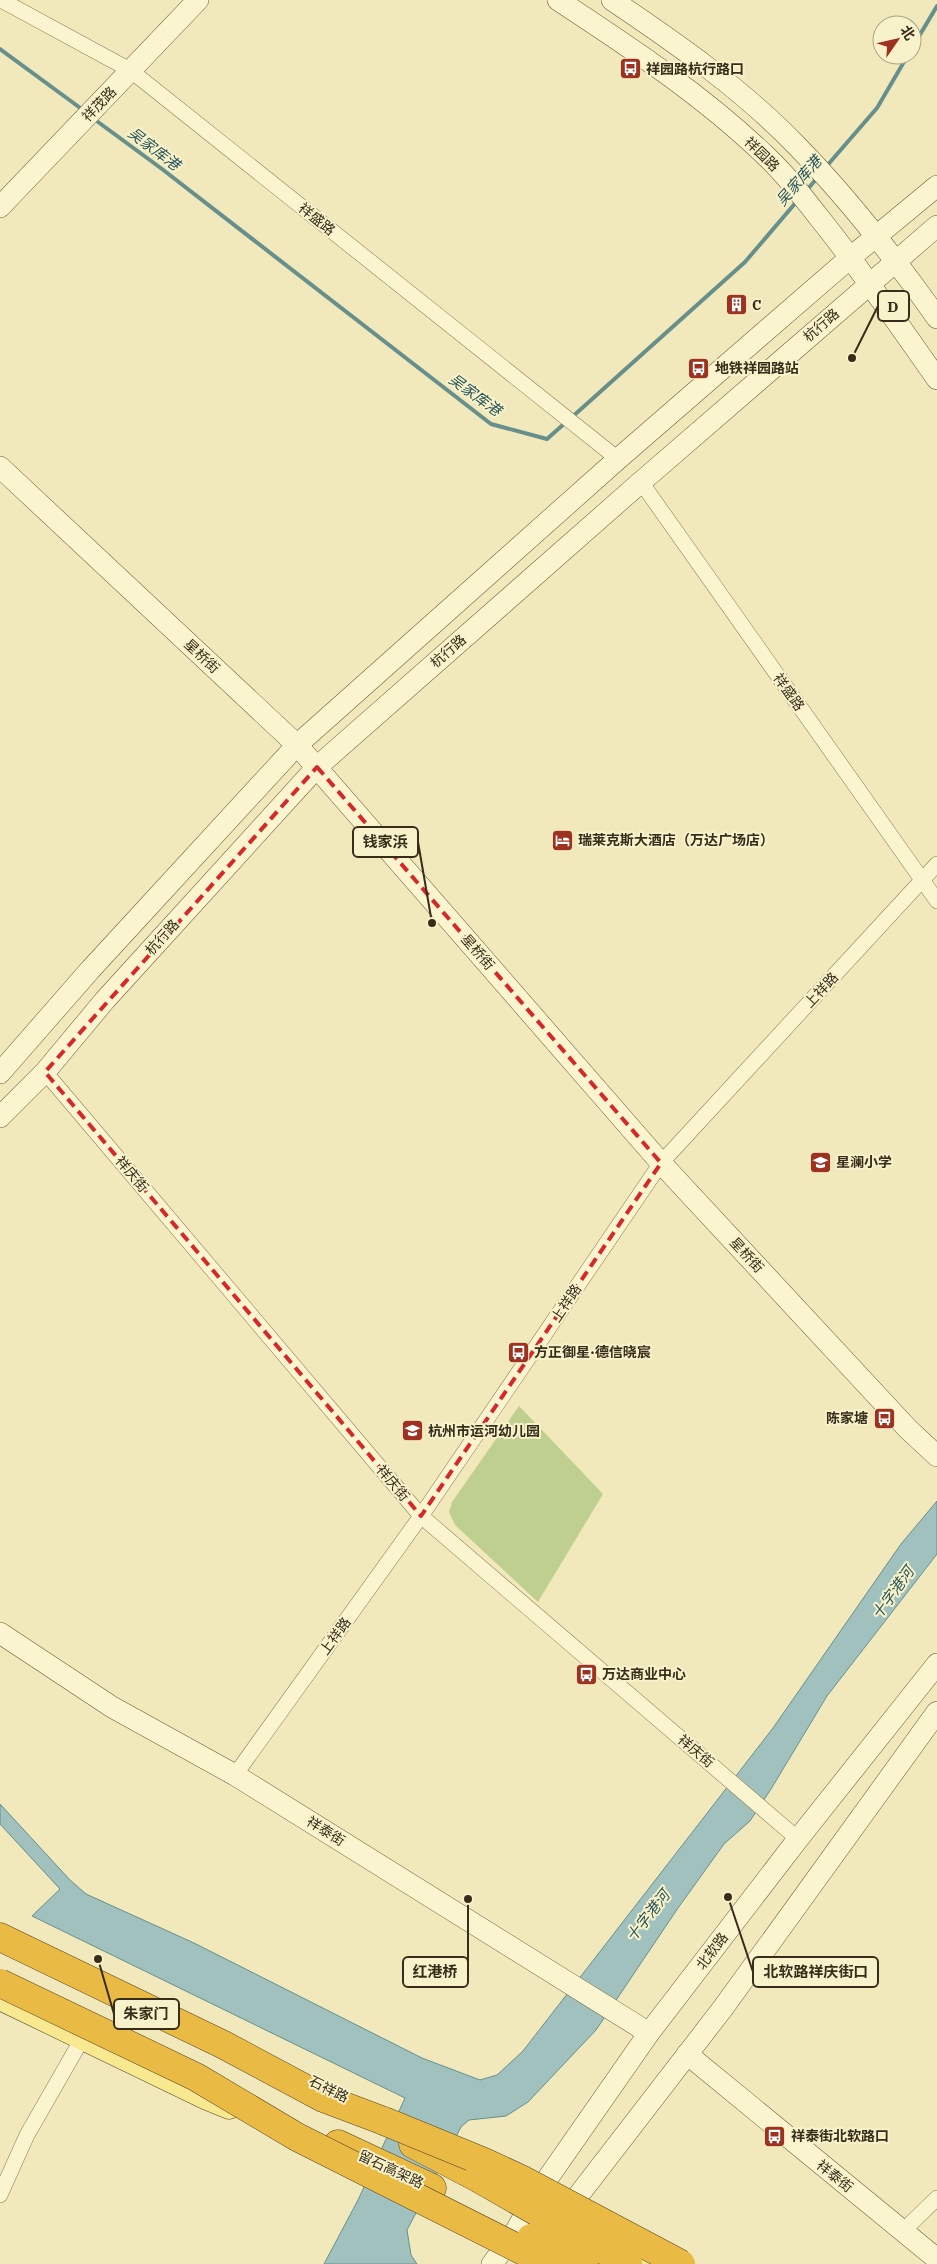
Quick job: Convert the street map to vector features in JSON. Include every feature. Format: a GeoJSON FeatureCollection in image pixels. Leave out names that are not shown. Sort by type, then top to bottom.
{"type":"FeatureCollection","features":[{"type":"Feature","properties":{"kind":"highway"},"geometry":{"type":"LineString","coordinates":[[0,1937],[222,2044],[478,2178],[628,2264]]}},
{"type":"Feature","properties":{"kind":"highway","name":"留石高架路"},"geometry":{"type":"LineString","coordinates":[[0,1983],[196,2078],[432,2188],[584,2264]]}},
{"type":"Feature","properties":{"kind":"highway","name":"留石高架路"},"geometry":{"type":"LineString","coordinates":[[196,2078],[297,2137],[541,2260]]}},
{"type":"Feature","properties":{"kind":"highway"},"geometry":{"type":"LineString","coordinates":[[323,2098],[500,2169],[681,2264]]}},
{"type":"Feature","properties":{"kind":"main road","name":"石祥路"},"geometry":{"type":"LineString","coordinates":[[0,1928],[460,2154],[651,2264]]}},
{"type":"Feature","properties":{"kind":"main road"},"geometry":{"type":"LineString","coordinates":[[0,1998],[207,2098],[302,2134],[365,2164],[513,2236],[541,2260],[567,2264]]}},
{"type":"Feature","properties":{"kind":"street","name":"祥盛路"},"geometry":{"type":"LineString","coordinates":[[1,0],[124,78],[618,459]]}},
{"type":"Feature","properties":{"kind":"street","name":"祥茂路"},"geometry":{"type":"LineString","coordinates":[[0,207],[198,0]]}},
{"type":"Feature","properties":{"kind":"street","name":"祥园路"},"geometry":{"type":"LineString","coordinates":[[558,0],[643,55],[723,118],[767,157],[796,189],[851,257],[937,379]]}},
{"type":"Feature","properties":{"kind":"street"},"geometry":{"type":"LineString","coordinates":[[612,0],[678,44],[754,106],[795,144],[877,236],[937,318]]}},
{"type":"Feature","properties":{"kind":"street"},"geometry":{"type":"LineString","coordinates":[[0,1073],[90,970],[297,745],[618,459],[851,257],[937,186]]}},
{"type":"Feature","properties":{"kind":"street","name":"杭行路"},"geometry":{"type":"LineString","coordinates":[[0,1117],[45,1072],[105,1000],[316,767],[640,482],[937,226]]}},
{"type":"Feature","properties":{"kind":"street","name":"星桥街"},"geometry":{"type":"LineString","coordinates":[[0,466],[297,745],[661,1163],[908,1429],[937,1456]]}},
{"type":"Feature","properties":{"kind":"street","name":"祥盛路"},"geometry":{"type":"LineString","coordinates":[[640,482],[937,901]]}},
{"type":"Feature","properties":{"kind":"street","name":"上祥路"},"geometry":{"type":"LineString","coordinates":[[235,1774],[421,1516],[661,1163],[937,864]]}},
{"type":"Feature","properties":{"kind":"street","name":"祥庆街"},"geometry":{"type":"LineString","coordinates":[[45,1072],[421,1516],[798,1839]]}},
{"type":"Feature","properties":{"kind":"street","name":"祥泰街"},"geometry":{"type":"LineString","coordinates":[[0,1633],[112,1707],[235,1774],[649,2033]]}},
{"type":"Feature","properties":{"kind":"street","name":"北软路"},"geometry":{"type":"LineString","coordinates":[[492,2264],[513,2236],[534,2198],[649,2033],[798,1839],[937,1664]]}},
{"type":"Feature","properties":{"kind":"street"},"geometry":{"type":"LineString","coordinates":[[541,2260],[563,2215],[687,2054],[937,1712]]}},
{"type":"Feature","properties":{"kind":"street"},"geometry":{"type":"LineString","coordinates":[[0,2195],[27,2135],[82,2039]]}},
{"type":"Feature","properties":{"kind":"street","name":"祥泰街"},"geometry":{"type":"LineString","coordinates":[[687,2054],[937,2259]]}},
{"type":"Feature","properties":{"kind":"street"},"geometry":{"type":"LineString","coordinates":[[903,2231],[937,2198]]}},
{"type":"Feature","properties":{"kind":"highlighted area"},"geometry":{"type":"Polygon","coordinates":[[[317,767],[661,1163],[421,1516],[45,1072],[317,767]]]}},
{"type":"Feature","properties":{"kind":"green space"},"geometry":{"type":"Polygon","coordinates":[[[519,1406],[603,1494],[538,1602],[455,1525],[449,1512],[452,1502],[519,1406]]]}},
{"type":"Feature","properties":{"kind":"water","name":"十字港河"},"geometry":{"type":"Polygon","coordinates":[[[937,1501],[937,1554],[827,1696],[750,1821],[724,1844],[678,1908],[596,2030],[528,2102],[506,2116],[469,2120],[461,2127],[407,2230],[411,2255],[417,2264],[324,2264],[358,2200],[405,2098],[32,1916],[60,1889],[0,1824],[0,1804],[70,1880],[86,1894],[194,1943],[422,2058],[480,2080],[497,2075],[523,2051],[773,1728],[901,1544],[937,1501]]]}},
{"type":"Feature","properties":{"kind":"waterway","name":"吴家库港"},"geometry":{"type":"LineString","coordinates":[[922,31],[937,6]]}},
{"type":"Feature","properties":{"kind":"waterway","name":"吴家库港"},"geometry":{"type":"LineString","coordinates":[[0,49],[83,110]]}},
{"type":"Feature","properties":{"kind":"waterway","name":"吴家库港"},"geometry":{"type":"LineString","coordinates":[[825,168],[877,108],[902,65]]}},
{"type":"Feature","properties":{"kind":"waterway","name":"吴家库港"},"geometry":{"type":"LineString","coordinates":[[94,119],[162,169],[491,424],[547,439],[565,423]]}},
{"type":"Feature","properties":{"kind":"waterway","name":"吴家库港"},"geometry":{"type":"LineString","coordinates":[[806,191],[818,177]]}},
{"type":"Feature","properties":{"kind":"waterway","name":"吴家库港"},"geometry":{"type":"LineString","coordinates":[[571,418],[745,262],[798,200]]}},
{"type":"Feature","properties":{"kind":"place","name":"祥园路杭行路口"},"geometry":{"type":"Point","coordinates":[630,69]}},
{"type":"Feature","properties":{"kind":"place","name":"C"},"geometry":{"type":"Point","coordinates":[736,305]}},
{"type":"Feature","properties":{"kind":"place","name":"D"},"geometry":{"type":"Point","coordinates":[852,358]}},
{"type":"Feature","properties":{"kind":"place","name":"地铁祥园路站"},"geometry":{"type":"Point","coordinates":[699,368]}},
{"type":"Feature","properties":{"kind":"place","name":"瑞莱克斯大酒店（万达广场店）"},"geometry":{"type":"Point","coordinates":[562,840]}},
{"type":"Feature","properties":{"kind":"place","name":"钱家浜"},"geometry":{"type":"Point","coordinates":[432,923]}},
{"type":"Feature","properties":{"kind":"place","name":"星澜小学"},"geometry":{"type":"Point","coordinates":[820,1162]}},
{"type":"Feature","properties":{"kind":"place","name":"方正御星·德信晓宸"},"geometry":{"type":"Point","coordinates":[518,1352]}},
{"type":"Feature","properties":{"kind":"place","name":"陈家塘"},"geometry":{"type":"Point","coordinates":[884,1418]}},
{"type":"Feature","properties":{"kind":"place","name":"杭州市运河幼儿园"},"geometry":{"type":"Point","coordinates":[412,1431]}},
{"type":"Feature","properties":{"kind":"place","name":"万达商业中心"},"geometry":{"type":"Point","coordinates":[586,1674]}},
{"type":"Feature","properties":{"kind":"place","name":"北软路祥庆街口"},"geometry":{"type":"Point","coordinates":[728,1897]}},
{"type":"Feature","properties":{"kind":"place","name":"红港桥"},"geometry":{"type":"Point","coordinates":[468,1899]}},
{"type":"Feature","properties":{"kind":"place","name":"朱家门"},"geometry":{"type":"Point","coordinates":[98,1959]}},
{"type":"Feature","properties":{"kind":"place","name":"祥泰街北软路口"},"geometry":{"type":"Point","coordinates":[775,2136]}}]}
